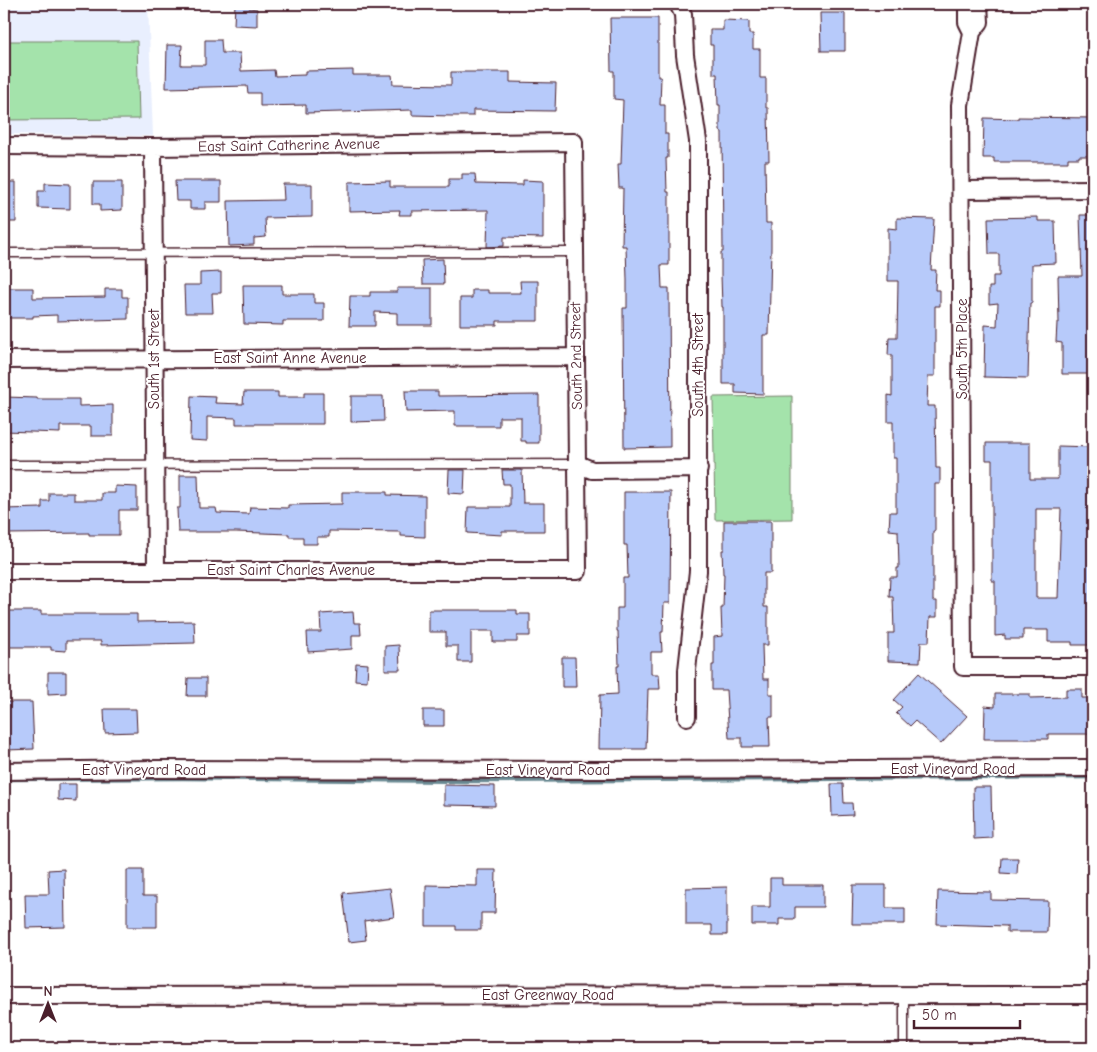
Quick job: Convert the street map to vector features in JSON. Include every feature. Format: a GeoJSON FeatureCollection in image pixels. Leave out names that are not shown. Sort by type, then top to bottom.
{"type":"FeatureCollection","features":[{"type":"Feature","properties":{"kind":"street","name":"South 5th Place"},"geometry":{"type":"LineString","coordinates":[[967,4],[967,22],[972,32]]}},
{"type":"Feature","properties":{"kind":"street","name":"South 5th Place"},"geometry":{"type":"LineString","coordinates":[[979,4],[980,22],[972,32],[960,104],[963,667],[1093,668]]}},
{"type":"Feature","properties":{"kind":"street","name":"South 4th Street"},"geometry":{"type":"LineString","coordinates":[[683,7],[685,55],[698,141],[698,571],[687,670],[687,717]]}},
{"type":"Feature","properties":{"kind":"street","name":"East Saint Catherine Avenue"},"geometry":{"type":"LineString","coordinates":[[4,146],[153,147],[574,142]]}},
{"type":"Feature","properties":{"kind":"street","name":"South 2nd Street"},"geometry":{"type":"LineString","coordinates":[[574,142],[578,570]]}},
{"type":"Feature","properties":{"kind":"street","name":"South 1st Street"},"geometry":{"type":"LineString","coordinates":[[153,147],[156,570]]}},
{"type":"Feature","properties":{"kind":"street"},"geometry":{"type":"LineString","coordinates":[[961,190],[1093,189]]}},
{"type":"Feature","properties":{"kind":"street","name":"East Saint Anne Avenue"},"geometry":{"type":"LineString","coordinates":[[4,360],[576,358]]}},
{"type":"Feature","properties":{"kind":"street"},"geometry":{"type":"LineString","coordinates":[[577,464],[592,470],[698,470]]}},
{"type":"Feature","properties":{"kind":"street","name":"East Saint Charles Avenue"},"geometry":{"type":"LineString","coordinates":[[4,571],[578,570]]}},
{"type":"Feature","properties":{"kind":"street","name":"East Vineyard Road"},"geometry":{"type":"LineString","coordinates":[[4,771],[156,768],[623,770],[1093,768]]}},
{"type":"Feature","properties":{"kind":"street","name":"East Greenway Road"},"geometry":{"type":"LineString","coordinates":[[4,996],[1093,995]]}},
{"type":"Feature","properties":{"kind":"lane"},"geometry":{"type":"LineString","coordinates":[[4,253],[575,252]]}},
{"type":"Feature","properties":{"kind":"lane"},"geometry":{"type":"LineString","coordinates":[[4,465],[577,464]]}},
{"type":"Feature","properties":{"kind":"lane"},"geometry":{"type":"LineString","coordinates":[[904,995],[904,1048]]}},
{"type":"Feature","properties":{"kind":"shaded area"},"geometry":{"type":"Polygon","coordinates":[[[4,4],[148,4],[153,136],[4,134],[4,4]]]}},
{"type":"Feature","properties":{"kind":"green space"},"geometry":{"type":"Polygon","coordinates":[[[4,41],[137,41],[139,119],[4,120],[4,41]]]}},
{"type":"Feature","properties":{"kind":"green space"},"geometry":{"type":"Polygon","coordinates":[[[792,396],[792,519],[715,520],[713,397],[792,396]]]}},
{"type":"Feature","properties":{"kind":"building"},"geometry":{"type":"Polygon","coordinates":[[[235,4],[249,4],[249,8],[257,9],[257,26],[234,25],[235,4]]]}},
{"type":"Feature","properties":{"kind":"building"},"geometry":{"type":"Polygon","coordinates":[[[820,13],[845,13],[845,51],[821,51],[820,13]]]}},
{"type":"Feature","properties":{"kind":"building"},"geometry":{"type":"Polygon","coordinates":[[[610,18],[658,18],[658,77],[661,77],[660,105],[665,105],[665,134],[668,134],[668,158],[666,158],[667,192],[669,192],[669,265],[661,265],[662,288],[669,288],[670,447],[624,448],[623,308],[627,308],[627,280],[626,246],[622,246],[623,188],[619,188],[618,164],[621,164],[623,100],[614,99],[614,71],[611,71],[610,18]]]}},
{"type":"Feature","properties":{"kind":"building"},"geometry":{"type":"Polygon","coordinates":[[[723,20],[749,21],[749,34],[753,34],[753,49],[760,49],[760,78],[766,78],[769,161],[765,161],[766,223],[771,223],[771,247],[769,335],[763,335],[763,394],[735,393],[735,384],[723,384],[721,275],[721,252],[723,252],[722,132],[720,131],[717,74],[713,74],[713,45],[710,45],[710,30],[723,30],[723,20]]]}},
{"type":"Feature","properties":{"kind":"building"},"geometry":{"type":"Polygon","coordinates":[[[205,40],[221,40],[222,53],[240,53],[241,71],[274,70],[275,76],[305,75],[305,71],[353,70],[353,75],[392,75],[393,84],[451,85],[451,72],[510,72],[510,82],[556,83],[555,111],[473,110],[473,116],[412,115],[412,110],[306,113],[306,105],[260,106],[260,93],[248,93],[247,86],[166,88],[167,45],[182,45],[181,65],[205,65],[205,40]]]}},
{"type":"Feature","properties":{"kind":"building"},"geometry":{"type":"Polygon","coordinates":[[[1018,117],[1093,118],[1093,156],[1068,158],[1068,162],[994,162],[994,158],[983,158],[984,118],[1018,119],[1018,117]]]}},
{"type":"Feature","properties":{"kind":"building"},"geometry":{"type":"Polygon","coordinates":[[[462,174],[475,174],[476,184],[523,185],[523,180],[543,181],[543,238],[504,237],[504,246],[487,247],[488,210],[412,211],[412,215],[399,215],[400,210],[349,211],[349,182],[390,181],[390,187],[449,187],[449,179],[462,179],[462,174]]]}},
{"type":"Feature","properties":{"kind":"building"},"geometry":{"type":"Polygon","coordinates":[[[175,181],[221,181],[221,202],[205,202],[205,209],[190,209],[190,201],[176,201],[175,181]]]}},
{"type":"Feature","properties":{"kind":"building"},"geometry":{"type":"Polygon","coordinates":[[[4,182],[16,182],[16,222],[4,222],[4,182]]]}},
{"type":"Feature","properties":{"kind":"building"},"geometry":{"type":"Polygon","coordinates":[[[93,182],[122,182],[122,210],[100,211],[100,204],[93,204],[93,182]]]}},
{"type":"Feature","properties":{"kind":"building"},"geometry":{"type":"Polygon","coordinates":[[[45,183],[70,184],[70,209],[38,208],[38,191],[45,191],[45,183]]]}},
{"type":"Feature","properties":{"kind":"building"},"geometry":{"type":"Polygon","coordinates":[[[283,184],[312,184],[312,217],[265,218],[266,237],[254,238],[254,245],[229,246],[228,201],[284,200],[283,184]]]}},
{"type":"Feature","properties":{"kind":"building"},"geometry":{"type":"Polygon","coordinates":[[[1080,215],[1093,215],[1093,374],[1062,374],[1062,343],[1056,342],[1057,323],[1059,323],[1058,276],[1082,276],[1080,215]]]}},
{"type":"Feature","properties":{"kind":"building"},"geometry":{"type":"Polygon","coordinates":[[[1038,217],[1038,221],[1055,221],[1056,263],[1032,264],[1028,378],[984,377],[985,325],[997,326],[998,303],[989,304],[989,287],[993,287],[993,276],[999,276],[999,254],[989,254],[988,218],[1038,217]]]}},
{"type":"Feature","properties":{"kind":"building"},"geometry":{"type":"Polygon","coordinates":[[[897,218],[934,219],[931,270],[936,270],[935,290],[940,290],[940,306],[935,306],[935,376],[928,376],[927,406],[935,406],[936,468],[940,468],[940,484],[935,484],[935,531],[933,531],[933,601],[937,601],[937,617],[930,617],[929,642],[921,642],[920,662],[888,661],[888,633],[894,633],[893,597],[889,597],[890,577],[897,577],[897,568],[899,568],[898,531],[889,530],[890,512],[896,512],[896,458],[893,458],[893,422],[888,422],[888,395],[892,396],[892,355],[888,355],[889,337],[897,337],[898,281],[888,281],[888,228],[897,229],[897,218]]]}},
{"type":"Feature","properties":{"kind":"building"},"geometry":{"type":"Polygon","coordinates":[[[443,259],[444,284],[423,284],[422,260],[443,259]]]}},
{"type":"Feature","properties":{"kind":"building"},"geometry":{"type":"Polygon","coordinates":[[[221,272],[221,293],[212,293],[213,313],[185,313],[184,285],[200,285],[200,273],[221,272]]]}},
{"type":"Feature","properties":{"kind":"building"},"geometry":{"type":"Polygon","coordinates":[[[520,281],[538,281],[538,321],[497,321],[497,325],[460,325],[460,298],[472,298],[472,290],[488,290],[488,293],[521,293],[520,281]]]}},
{"type":"Feature","properties":{"kind":"building"},"geometry":{"type":"Polygon","coordinates":[[[243,285],[282,285],[282,294],[314,294],[314,303],[324,303],[324,321],[283,321],[283,325],[244,324],[243,285]]]}},
{"type":"Feature","properties":{"kind":"building"},"geometry":{"type":"Polygon","coordinates":[[[4,288],[33,288],[33,298],[105,297],[105,289],[122,289],[122,297],[128,297],[128,319],[57,321],[57,315],[33,316],[33,318],[4,318],[4,288]]]}},
{"type":"Feature","properties":{"kind":"building"},"geometry":{"type":"Polygon","coordinates":[[[397,288],[432,288],[432,325],[397,325],[397,313],[375,312],[375,326],[349,326],[350,296],[370,296],[370,292],[397,292],[397,288]]]}},
{"type":"Feature","properties":{"kind":"building"},"geometry":{"type":"Polygon","coordinates":[[[405,391],[438,391],[438,396],[539,395],[539,443],[521,441],[521,417],[499,417],[499,426],[455,426],[455,411],[406,412],[405,391]]]}},
{"type":"Feature","properties":{"kind":"building"},"geometry":{"type":"Polygon","coordinates":[[[244,392],[278,392],[278,397],[304,397],[304,393],[323,393],[323,424],[236,424],[236,418],[207,417],[207,441],[190,440],[191,396],[216,397],[215,403],[243,404],[244,392]]]}},
{"type":"Feature","properties":{"kind":"building"},"geometry":{"type":"Polygon","coordinates":[[[351,396],[383,396],[384,421],[351,422],[351,396]]]}},
{"type":"Feature","properties":{"kind":"building"},"geometry":{"type":"Polygon","coordinates":[[[4,397],[79,399],[79,406],[113,405],[113,436],[91,436],[91,426],[60,426],[60,433],[4,431],[4,397]]]}},
{"type":"Feature","properties":{"kind":"building"},"geometry":{"type":"Polygon","coordinates":[[[986,443],[1030,443],[1030,479],[1058,479],[1058,446],[1093,447],[1093,632],[1089,632],[1089,645],[1072,645],[1072,642],[1048,642],[1048,630],[1023,630],[1023,639],[1005,639],[1005,635],[995,636],[995,581],[992,581],[992,460],[986,460],[986,443]],[[1036,509],[1036,598],[1058,598],[1061,509],[1036,509]]]}},
{"type":"Feature","properties":{"kind":"building"},"geometry":{"type":"Polygon","coordinates":[[[449,470],[465,470],[464,494],[448,493],[449,470]]]}},
{"type":"Feature","properties":{"kind":"building"},"geometry":{"type":"Polygon","coordinates":[[[502,470],[522,470],[523,503],[544,503],[544,531],[502,531],[502,535],[467,533],[468,507],[510,507],[510,484],[503,484],[502,470]]]}},
{"type":"Feature","properties":{"kind":"building"},"geometry":{"type":"Polygon","coordinates":[[[180,475],[198,475],[199,508],[216,508],[217,513],[249,514],[250,507],[288,508],[288,505],[342,504],[342,492],[387,492],[387,495],[425,496],[425,537],[401,536],[401,532],[329,531],[329,537],[317,537],[317,544],[303,544],[303,537],[289,537],[289,534],[178,532],[177,508],[180,508],[180,475]]]}},
{"type":"Feature","properties":{"kind":"building"},"geometry":{"type":"Polygon","coordinates":[[[115,486],[137,487],[137,510],[119,510],[119,535],[89,535],[89,533],[4,534],[4,509],[42,508],[42,501],[49,501],[49,493],[74,493],[74,500],[102,500],[102,493],[115,493],[115,486]]]}},
{"type":"Feature","properties":{"kind":"building"},"geometry":{"type":"Polygon","coordinates":[[[624,492],[671,492],[670,603],[664,603],[663,632],[661,632],[662,652],[651,652],[651,674],[659,674],[660,689],[648,689],[646,749],[599,749],[600,695],[618,694],[617,608],[623,608],[623,578],[628,578],[627,545],[624,545],[624,492]]]}},
{"type":"Feature","properties":{"kind":"building"},"geometry":{"type":"Polygon","coordinates":[[[724,521],[771,521],[771,573],[764,573],[764,607],[768,607],[768,645],[762,645],[763,679],[769,679],[769,694],[773,694],[773,717],[769,717],[770,747],[742,747],[742,738],[729,738],[726,690],[712,690],[714,637],[722,636],[724,521]]]}},
{"type":"Feature","properties":{"kind":"building"},"geometry":{"type":"Polygon","coordinates":[[[429,610],[517,610],[517,614],[530,614],[530,636],[517,636],[517,642],[493,642],[493,631],[471,631],[471,662],[458,662],[458,646],[446,646],[446,632],[429,632],[429,610]]]}},
{"type":"Feature","properties":{"kind":"building"},"geometry":{"type":"Polygon","coordinates":[[[4,611],[41,611],[41,614],[137,614],[137,622],[194,621],[195,643],[101,645],[101,641],[66,641],[66,651],[51,650],[51,647],[4,647],[4,611]]]}},
{"type":"Feature","properties":{"kind":"building"},"geometry":{"type":"Polygon","coordinates":[[[353,612],[354,623],[360,623],[361,635],[352,635],[352,649],[308,652],[307,632],[321,632],[320,614],[353,612]]]}},
{"type":"Feature","properties":{"kind":"building"},"geometry":{"type":"Polygon","coordinates":[[[399,645],[400,670],[385,670],[385,646],[399,645]]]}},
{"type":"Feature","properties":{"kind":"building"},"geometry":{"type":"Polygon","coordinates":[[[562,657],[575,657],[576,687],[562,687],[562,657]]]}},
{"type":"Feature","properties":{"kind":"building"},"geometry":{"type":"Polygon","coordinates":[[[356,663],[368,664],[367,681],[355,680],[356,663]]]}},
{"type":"Feature","properties":{"kind":"building"},"geometry":{"type":"Polygon","coordinates":[[[48,672],[66,672],[66,693],[48,694],[48,672]]]}},
{"type":"Feature","properties":{"kind":"building"},"geometry":{"type":"Polygon","coordinates":[[[919,673],[967,716],[941,744],[915,721],[910,726],[896,713],[902,707],[894,700],[919,673]]]}},
{"type":"Feature","properties":{"kind":"building"},"geometry":{"type":"Polygon","coordinates":[[[188,678],[206,678],[206,696],[187,696],[188,678]]]}},
{"type":"Feature","properties":{"kind":"building"},"geometry":{"type":"Polygon","coordinates":[[[1066,689],[1082,689],[1082,698],[1093,698],[1093,734],[1048,734],[1048,739],[984,739],[985,706],[995,707],[995,694],[1030,694],[1030,698],[1066,697],[1066,689]]]}},
{"type":"Feature","properties":{"kind":"building"},"geometry":{"type":"Polygon","coordinates":[[[4,702],[32,702],[34,749],[6,750],[4,702]]]}},
{"type":"Feature","properties":{"kind":"building"},"geometry":{"type":"Polygon","coordinates":[[[104,709],[136,709],[137,732],[105,733],[104,709]]]}},
{"type":"Feature","properties":{"kind":"building"},"geometry":{"type":"Polygon","coordinates":[[[423,710],[444,710],[444,726],[423,726],[423,710]]]}},
{"type":"Feature","properties":{"kind":"building"},"geometry":{"type":"Polygon","coordinates":[[[58,784],[76,784],[76,801],[58,800],[58,784]]]}},
{"type":"Feature","properties":{"kind":"building"},"geometry":{"type":"Polygon","coordinates":[[[831,784],[843,784],[844,803],[852,803],[853,815],[832,816],[831,784]]]}},
{"type":"Feature","properties":{"kind":"building"},"geometry":{"type":"Polygon","coordinates":[[[444,785],[495,786],[495,806],[444,805],[444,785]]]}},
{"type":"Feature","properties":{"kind":"building"},"geometry":{"type":"Polygon","coordinates":[[[973,787],[991,787],[992,838],[974,839],[973,787]]]}},
{"type":"Feature","properties":{"kind":"building"},"geometry":{"type":"Polygon","coordinates":[[[1002,858],[1018,858],[1017,874],[1001,873],[1002,858]]]}},
{"type":"Feature","properties":{"kind":"building"},"geometry":{"type":"Polygon","coordinates":[[[64,869],[65,927],[26,928],[25,894],[49,894],[48,870],[64,869]]]}},
{"type":"Feature","properties":{"kind":"building"},"geometry":{"type":"Polygon","coordinates":[[[127,870],[143,870],[143,896],[157,896],[157,927],[127,927],[127,870]]]}},
{"type":"Feature","properties":{"kind":"building"},"geometry":{"type":"Polygon","coordinates":[[[477,870],[496,870],[495,913],[481,913],[481,930],[456,930],[456,926],[426,926],[426,885],[477,886],[477,870]]]}},
{"type":"Feature","properties":{"kind":"building"},"geometry":{"type":"Polygon","coordinates":[[[770,878],[782,878],[782,885],[823,885],[823,907],[795,907],[795,919],[779,919],[779,925],[752,925],[752,907],[770,907],[770,878]]]}},
{"type":"Feature","properties":{"kind":"building"},"geometry":{"type":"Polygon","coordinates":[[[853,885],[886,885],[886,908],[905,908],[905,924],[852,924],[853,885]]]}},
{"type":"Feature","properties":{"kind":"building"},"geometry":{"type":"Polygon","coordinates":[[[727,887],[727,935],[712,935],[712,925],[686,925],[686,888],[727,887]]]}},
{"type":"Feature","properties":{"kind":"building"},"geometry":{"type":"Polygon","coordinates":[[[390,888],[394,917],[364,921],[366,940],[349,942],[343,893],[390,888]]]}},
{"type":"Feature","properties":{"kind":"building"},"geometry":{"type":"Polygon","coordinates":[[[938,891],[991,892],[991,900],[1048,901],[1047,932],[1007,932],[1007,926],[937,924],[938,891]]]}},
{"type":"Feature","properties":{"kind":"waterway"},"geometry":{"type":"LineString","coordinates":[[4,779],[183,778],[468,781],[1093,777]]}}]}
